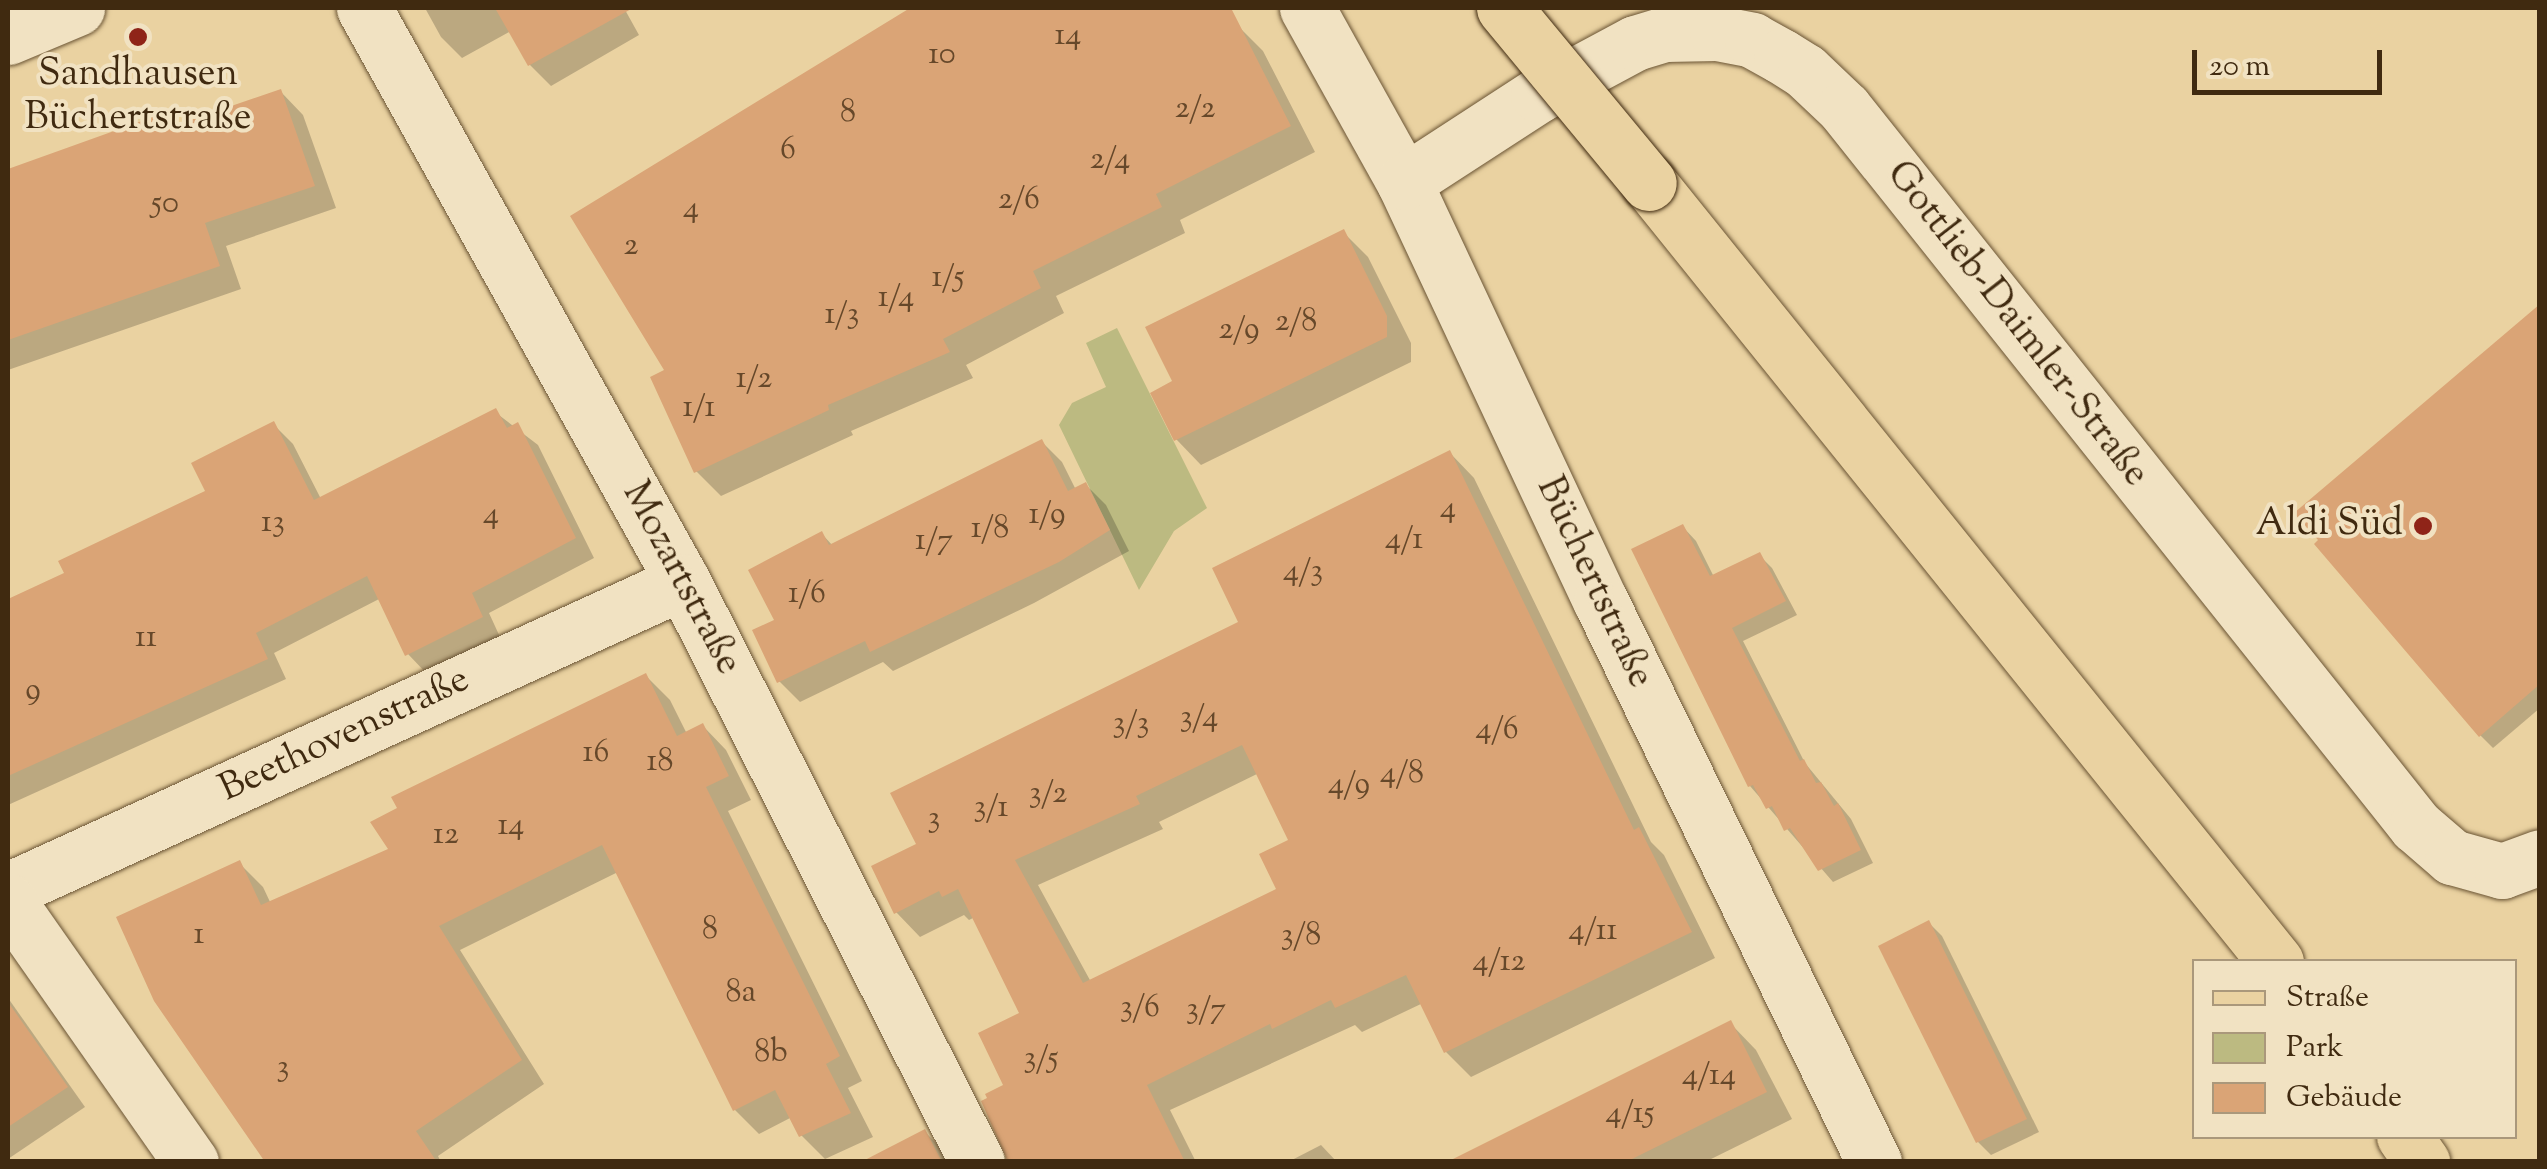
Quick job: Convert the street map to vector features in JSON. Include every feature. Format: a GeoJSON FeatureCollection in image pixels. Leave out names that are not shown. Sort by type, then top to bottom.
{"type":"FeatureCollection","features":[{"type":"Feature","properties":{"kind":"main road"},"geometry":{"type":"LineString","coordinates":[[1504,8],[1649,182],[2274,959]]}},
{"type":"Feature","properties":{"kind":"main road"},"geometry":{"type":"LineString","coordinates":[[2406,1139],[2422,1162]]}},
{"type":"Feature","properties":{"kind":"street"},"geometry":{"type":"LineString","coordinates":[[8,37],[76,8]]}},
{"type":"Feature","properties":{"kind":"street","name":"Mozartstraße"},"geometry":{"type":"LineString","coordinates":[[364,8],[683,582],[977,1162]]}},
{"type":"Feature","properties":{"kind":"street","name":"Büchertstraße"},"geometry":{"type":"LineString","coordinates":[[1308,8],[1404,182],[1608,618],[1874,1162]]}},
{"type":"Feature","properties":{"kind":"street","name":"Gottlieb-Daimler-Straße"},"geometry":{"type":"LineString","coordinates":[[1404,182],[1538,95],[1635,43],[1664,34],[1717,33],[1752,40],[1781,56],[1817,80],[1844,108],[2416,826],[2452,857],[2502,871],[2540,858]]}},
{"type":"Feature","properties":{"kind":"street","name":"Beethovenstraße"},"geometry":{"type":"LineString","coordinates":[[8,890],[683,582]]}},
{"type":"Feature","properties":{"kind":"street"},"geometry":{"type":"LineString","coordinates":[[8,902],[191,1162]]}},
{"type":"Feature","properties":{"kind":"green space"},"geometry":{"type":"Polygon","coordinates":[[[1117,328],[1207,508],[1174,531],[1139,590],[1059,425],[1072,403],[1106,387],[1086,343],[1117,328]]]}},
{"type":"Feature","properties":{"kind":"building"},"geometry":{"type":"Polygon","coordinates":[[[495,8],[633,8],[528,66],[495,8]]]}},
{"type":"Feature","properties":{"kind":"building"},"geometry":{"type":"Polygon","coordinates":[[[910,8],[1231,8],[1291,126],[1156,194],[1162,207],[1033,271],[1041,288],[943,339],[950,352],[828,405],[829,410],[694,473],[650,377],[664,370],[570,216],[910,8]]]}},
{"type":"Feature","properties":{"kind":"building"},"geometry":{"type":"Polygon","coordinates":[[[281,89],[315,186],[205,223],[220,266],[8,340],[8,169],[167,112],[173,126],[281,89]]]}},
{"type":"Feature","properties":{"kind":"building"},"geometry":{"type":"Polygon","coordinates":[[[1344,229],[1387,316],[1387,337],[1174,441],[1150,393],[1172,381],[1145,327],[1344,229]]]}},
{"type":"Feature","properties":{"kind":"building","name":"Aldi Süd"},"geometry":{"type":"Polygon","coordinates":[[[2540,304],[2540,684],[2479,737],[2314,544],[2318,540],[2294,513],[2540,304]]]}},
{"type":"Feature","properties":{"kind":"building"},"geometry":{"type":"Polygon","coordinates":[[[496,408],[507,428],[518,422],[576,538],[472,593],[483,617],[405,656],[367,576],[256,633],[268,659],[8,776],[8,599],[64,573],[58,561],[205,491],[191,463],[274,421],[314,500],[496,408]]]}},
{"type":"Feature","properties":{"kind":"building"},"geometry":{"type":"Polygon","coordinates":[[[1042,439],[1068,491],[1086,482],[1110,530],[1059,562],[870,652],[865,641],[777,683],[752,630],[774,620],[748,570],[822,531],[829,545],[1042,439]]]}},
{"type":"Feature","properties":{"kind":"building"},"geometry":{"type":"Polygon","coordinates":[[[1450,450],[1634,830],[1639,827],[1692,932],[1444,1053],[1406,975],[1335,1008],[1331,1000],[1272,1029],[1270,1024],[1147,1085],[1185,1162],[1008,1162],[981,1101],[987,1098],[985,1094],[1003,1085],[978,1033],[1019,1013],[958,889],[942,897],[939,891],[894,914],[871,866],[916,844],[890,793],[1238,622],[1212,568],[1450,450]],[[1242,745],[1136,796],[1140,804],[1015,860],[1083,983],[1276,889],[1259,854],[1288,840],[1242,745]]]}},
{"type":"Feature","properties":{"kind":"building"},"geometry":{"type":"Polygon","coordinates":[[[1683,524],[1710,576],[1760,552],[1786,601],[1732,628],[1800,761],[1804,759],[1834,806],[1838,803],[1861,850],[1818,871],[1790,828],[1784,831],[1772,806],[1766,809],[1753,785],[1748,787],[1631,549],[1683,524]]]}},
{"type":"Feature","properties":{"kind":"building"},"geometry":{"type":"Polygon","coordinates":[[[646,673],[677,736],[703,723],[729,776],[706,787],[840,1056],[826,1064],[851,1113],[799,1137],[775,1090],[733,1111],[602,845],[439,926],[522,1060],[416,1131],[437,1162],[265,1162],[154,1001],[116,917],[240,860],[261,905],[388,849],[370,822],[397,808],[391,797],[646,673]]]}},
{"type":"Feature","properties":{"kind":"building"},"geometry":{"type":"Polygon","coordinates":[[[1929,920],[2027,1119],[1976,1143],[1878,946],[1929,920]]]}},
{"type":"Feature","properties":{"kind":"building"},"geometry":{"type":"Polygon","coordinates":[[[8,1002],[68,1087],[8,1127],[8,1002]]]}},
{"type":"Feature","properties":{"kind":"building"},"geometry":{"type":"Polygon","coordinates":[[[1731,1020],[1767,1092],[1626,1162],[1447,1162],[1731,1020]]]}},
{"type":"Feature","properties":{"kind":"building"},"geometry":{"type":"Polygon","coordinates":[[[925,1129],[942,1162],[861,1162],[925,1129]]]}},
{"type":"Feature","properties":{"kind":"place","name":"Sandhausen Büchertstraße"},"geometry":{"type":"Point","coordinates":[138,37]}},
{"type":"Feature","properties":{"kind":"place","name":"Aldi Süd"},"geometry":{"type":"Point","coordinates":[2423,526]}}]}
